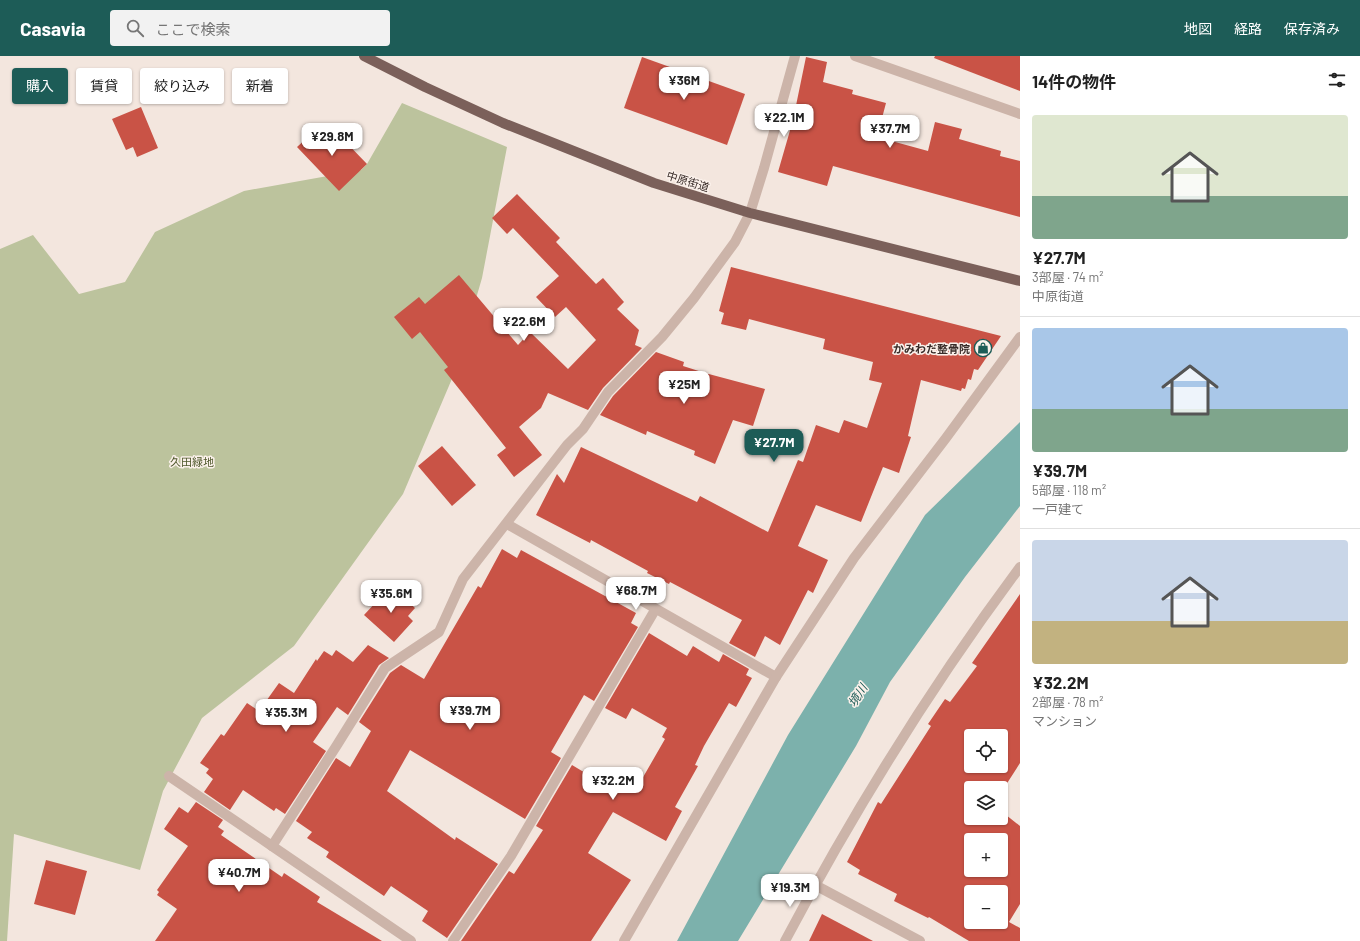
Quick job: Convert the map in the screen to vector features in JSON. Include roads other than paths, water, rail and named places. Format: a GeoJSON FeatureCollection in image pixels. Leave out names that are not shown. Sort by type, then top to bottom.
{"type":"FeatureCollection","features":[{"type":"Feature","properties":{"kind":"main road","name":"中原街道"},"geometry":{"type":"LineString","coordinates":[[364,56],[424,87],[503,123],[654,183],[750,213],[1020,281]]}},
{"type":"Feature","properties":{"kind":"street"},"geometry":{"type":"LineString","coordinates":[[272,846],[337,746],[385,668],[439,632],[463,579],[567,445],[583,429],[608,392],[662,337],[694,298],[735,242],[750,213],[796,56]]}},
{"type":"Feature","properties":{"kind":"street"},"geometry":{"type":"LineString","coordinates":[[855,56],[1020,114]]}},
{"type":"Feature","properties":{"kind":"street"},"geometry":{"type":"LineString","coordinates":[[624,941],[776,677],[854,558],[946,438],[1020,337]]}},
{"type":"Feature","properties":{"kind":"street"},"geometry":{"type":"LineString","coordinates":[[507,524],[655,610],[776,677]]}},
{"type":"Feature","properties":{"kind":"street"},"geometry":{"type":"LineString","coordinates":[[785,941],[815,885],[897,745],[982,617],[1020,567]]}},
{"type":"Feature","properties":{"kind":"street"},"geometry":{"type":"LineString","coordinates":[[453,941],[511,856],[655,610]]}},
{"type":"Feature","properties":{"kind":"street"},"geometry":{"type":"LineString","coordinates":[[169,776],[411,941]]}},
{"type":"Feature","properties":{"kind":"street"},"geometry":{"type":"LineString","coordinates":[[815,885],[920,941]]}},
{"type":"Feature","properties":{"kind":"water","name":"境川"},"geometry":{"type":"Polygon","coordinates":[[[1020,422],[1020,506],[965,577],[890,682],[856,746],[738,941],[677,941],[788,735],[925,515],[1020,422]]]}},
{"type":"Feature","properties":{"kind":"place","name":"かみわだ整骨院"},"geometry":{"type":"Point","coordinates":[983,348]}},
{"type":"Feature","properties":{"kind":"park label","name":"久田緑地"},"geometry":{"type":"Point","coordinates":[192,461]}}]}
